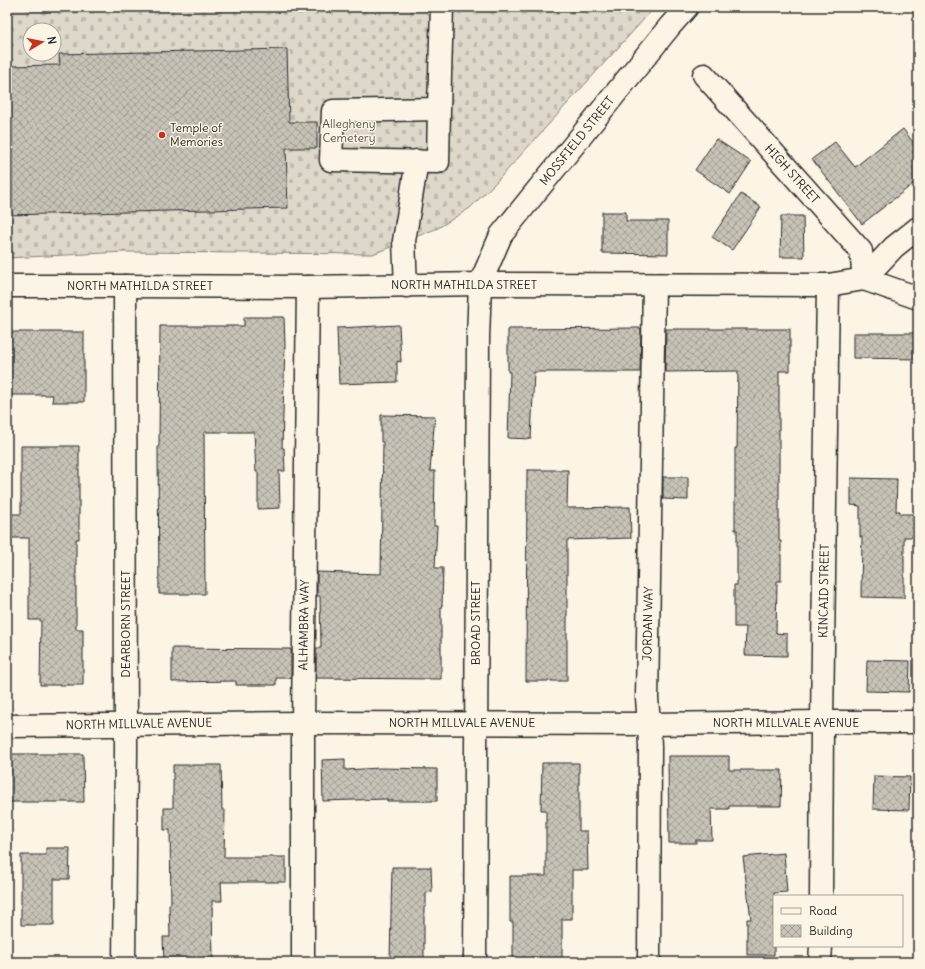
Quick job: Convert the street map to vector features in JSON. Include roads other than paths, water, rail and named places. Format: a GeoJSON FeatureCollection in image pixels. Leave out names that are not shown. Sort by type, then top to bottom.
{"type":"FeatureCollection","features":[{"type":"Feature","properties":{"kind":"street"},"geometry":{"type":"LineString","coordinates":[[439,109],[333,111],[331,160],[438,162],[442,7]]}},
{"type":"Feature","properties":{"kind":"street","name":"MOSSFIELD STREET"},"geometry":{"type":"LineString","coordinates":[[480,284],[501,235],[687,7]]}},
{"type":"Feature","properties":{"kind":"street","name":"HIGH STREET"},"geometry":{"type":"LineString","coordinates":[[704,75],[861,251],[864,279]]}},
{"type":"Feature","properties":{"kind":"street"},"geometry":{"type":"LineString","coordinates":[[406,286],[404,241],[418,161]]}},
{"type":"Feature","properties":{"kind":"street"},"geometry":{"type":"LineString","coordinates":[[864,279],[891,250],[918,228]]}},
{"type":"Feature","properties":{"kind":"street","name":"NORTH MATHILDA STREET"},"geometry":{"type":"LineString","coordinates":[[7,286],[308,287],[480,284],[828,285],[864,279],[918,298]]}},
{"type":"Feature","properties":{"kind":"street","name":"BROAD STREET"},"geometry":{"type":"LineString","coordinates":[[475,962],[478,338],[480,284]]}},
{"type":"Feature","properties":{"kind":"street","name":"JORDAN WAY"},"geometry":{"type":"LineString","coordinates":[[649,962],[649,724],[647,698],[654,285]]}},
{"type":"Feature","properties":{"kind":"street","name":"KINCAID STREET"},"geometry":{"type":"LineString","coordinates":[[821,895],[828,285]]}},
{"type":"Feature","properties":{"kind":"street","name":"DEARBORN STREET"},"geometry":{"type":"LineString","coordinates":[[124,962],[126,724],[125,286]]}},
{"type":"Feature","properties":{"kind":"street","name":"ALHAMBRA WAY"},"geometry":{"type":"LineString","coordinates":[[303,962],[303,723],[308,287]]}},
{"type":"Feature","properties":{"kind":"street","name":"NORTH MILLVALE AVENUE"},"geometry":{"type":"LineString","coordinates":[[7,726],[303,723],[649,724],[918,722]]}},
{"type":"Feature","properties":{"kind":"street"},"geometry":{"type":"LineString","coordinates":[[820,962],[821,947]]}},
{"type":"Feature","properties":{"kind":"place","name":"Temple of Memories"},"geometry":{"type":"Point","coordinates":[162,135]}},
{"type":"Feature","properties":{"kind":"park label","name":"Allegheny Cemetery"},"geometry":{"type":"Point","coordinates":[349,131]}}]}
